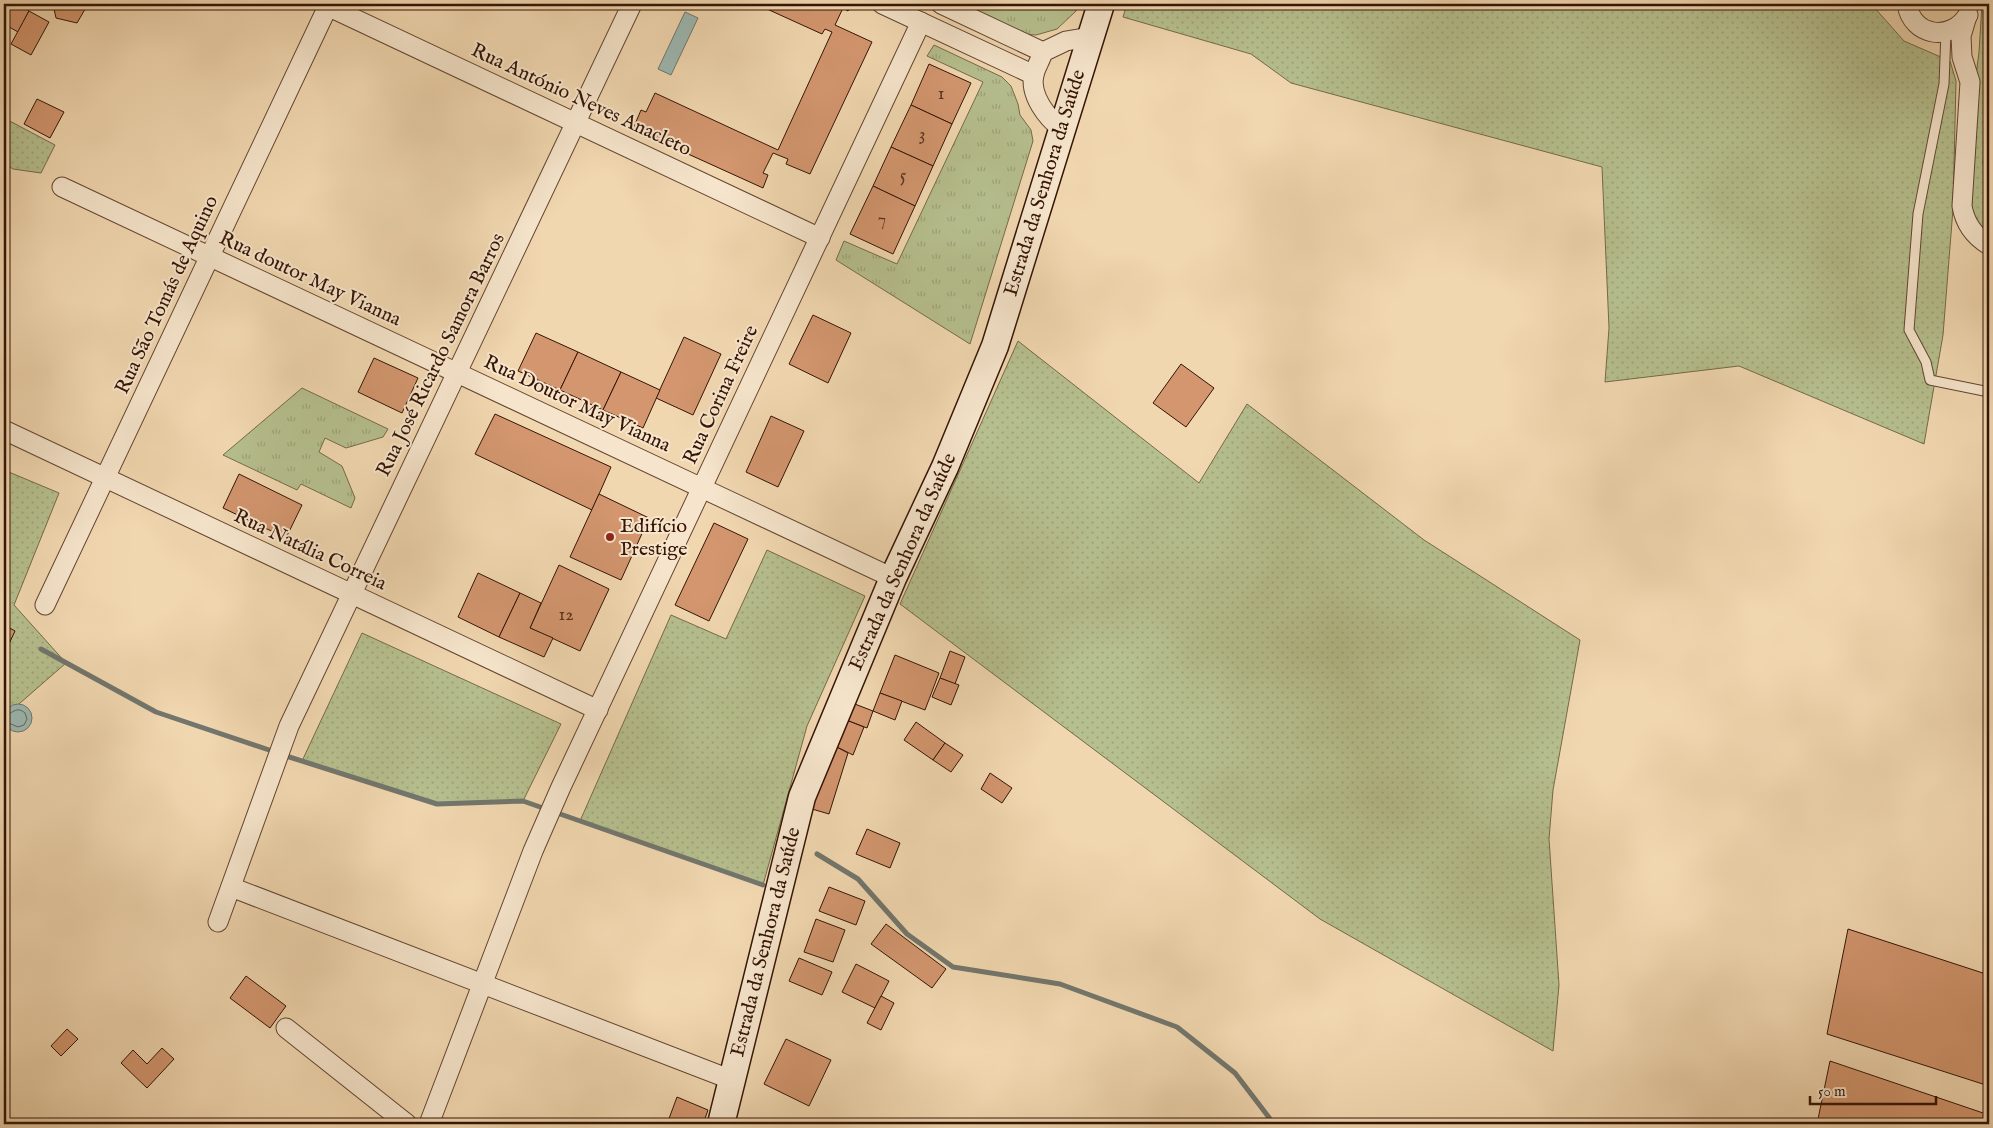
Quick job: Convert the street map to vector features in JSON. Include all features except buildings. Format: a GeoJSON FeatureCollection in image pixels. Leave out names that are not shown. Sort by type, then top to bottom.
{"type":"FeatureCollection","features":[{"type":"Feature","properties":{"kind":"street","name":"Rua António Neves Anacleto"},"geometry":{"type":"LineString","coordinates":[[326,4],[820,238]]}},
{"type":"Feature","properties":{"kind":"street","name":"Rua São Tomás de Aquino"},"geometry":{"type":"LineString","coordinates":[[46,605],[326,4]]}},
{"type":"Feature","properties":{"kind":"street","name":"Rua José Ricardo Samora Barros"},"geometry":{"type":"LineString","coordinates":[[218,922],[287,732],[632,4]]}},
{"type":"Feature","properties":{"kind":"street"},"geometry":{"type":"LineString","coordinates":[[882,4],[1034,76]]}},
{"type":"Feature","properties":{"kind":"street"},"geometry":{"type":"LineString","coordinates":[[941,4],[1043,52]]}},
{"type":"Feature","properties":{"kind":"street","name":"Estrada da Senhora da Saúde"},"geometry":{"type":"LineString","coordinates":[[721,1124],[802,797],[893,578],[945,467],[996,346],[1101,4]]}},
{"type":"Feature","properties":{"kind":"street"},"geometry":{"type":"LineString","coordinates":[[1905,6],[1913,20],[1921,28],[1931,32],[1946,31],[1961,24],[1969,10]]}},
{"type":"Feature","properties":{"kind":"street"},"geometry":{"type":"LineString","coordinates":[[1969,10],[1961,36],[1962,58],[1970,82],[1962,206],[1964,216],[1970,228],[1979,239],[1989,245]]}},
{"type":"Feature","properties":{"kind":"street","name":"Rua Corina Freire"},"geometry":{"type":"LineString","coordinates":[[429,1124],[482,984],[558,794],[921,22]]}},
{"type":"Feature","properties":{"kind":"street"},"geometry":{"type":"LineString","coordinates":[[1062,129],[1052,122],[1040,108],[1034,76],[1043,52],[1066,41],[1090,36]]}},
{"type":"Feature","properties":{"kind":"street","name":"Rua doutor May Vianna"},"geometry":{"type":"LineString","coordinates":[[62,187],[458,373]]}},
{"type":"Feature","properties":{"kind":"street","name":"Rua Doutor May Vianna"},"geometry":{"type":"LineString","coordinates":[[458,373],[893,578]]}},
{"type":"Feature","properties":{"kind":"street","name":"Rua Natália Correia"},"geometry":{"type":"LineString","coordinates":[[4,430],[598,710]]}},
{"type":"Feature","properties":{"kind":"street"},"geometry":{"type":"LineString","coordinates":[[231,887],[732,1080]]}},
{"type":"Feature","properties":{"kind":"street"},"geometry":{"type":"LineString","coordinates":[[286,1028],[407,1124]]}},
{"type":"Feature","properties":{"kind":"lane"},"geometry":{"type":"LineString","coordinates":[[1946,31],[1944,84],[1918,214],[1909,330],[1926,362],[1930,380],[1989,392]]}},
{"type":"Feature","properties":{"kind":"green space"},"geometry":{"type":"Polygon","coordinates":[[[961,4],[1078,4],[1076,11],[1057,29],[1036,35],[1024,34],[961,4]]]}},
{"type":"Feature","properties":{"kind":"green space"},"geometry":{"type":"Polygon","coordinates":[[[1127,4],[1866,4],[1873,6],[1904,41],[1950,61],[1956,81],[1953,209],[1943,335],[1924,444],[1739,366],[1605,382],[1609,328],[1602,167],[1291,83],[1251,54],[1123,17],[1127,4]]]}},
{"type":"Feature","properties":{"kind":"green space"},"geometry":{"type":"Polygon","coordinates":[[[1982,4],[1989,4],[1989,88],[1983,162],[1985,183],[1989,190],[1989,239],[1972,229],[1963,177],[1979,52],[1982,4]]]}},
{"type":"Feature","properties":{"kind":"green space"},"geometry":{"type":"Polygon","coordinates":[[[934,45],[1002,77],[1011,86],[1020,115],[1031,130],[1033,141],[970,344],[836,260],[844,241],[897,264],[983,82],[927,56],[934,45]]]}},
{"type":"Feature","properties":{"kind":"green space"},"geometry":{"type":"Polygon","coordinates":[[[4,118],[55,145],[41,173],[13,169],[4,163],[4,118]]]}},
{"type":"Feature","properties":{"kind":"green space"},"geometry":{"type":"Polygon","coordinates":[[[1018,341],[1199,483],[1247,404],[1424,540],[1580,640],[1553,790],[1549,839],[1559,985],[1553,1051],[1320,919],[900,604],[1018,341]]]}},
{"type":"Feature","properties":{"kind":"green space"},"geometry":{"type":"Polygon","coordinates":[[[302,388],[388,429],[383,437],[346,448],[325,438],[319,452],[342,466],[355,498],[351,508],[301,484],[297,490],[223,455],[302,388]]]}},
{"type":"Feature","properties":{"kind":"green space"},"geometry":{"type":"Polygon","coordinates":[[[4,470],[59,493],[14,605],[66,663],[4,717],[4,470]]]}},
{"type":"Feature","properties":{"kind":"green space"},"geometry":{"type":"Polygon","coordinates":[[[767,550],[865,596],[807,726],[763,885],[580,821],[671,615],[726,639],[767,550]]]}},
{"type":"Feature","properties":{"kind":"green space"},"geometry":{"type":"Polygon","coordinates":[[[362,633],[561,724],[523,801],[437,804],[302,761],[362,633]]]}},
{"type":"Feature","properties":{"kind":"water"},"geometry":{"type":"Polygon","coordinates":[[[685,12],[698,18],[671,75],[658,69],[685,12]]]}},
{"type":"Feature","properties":{"kind":"water"},"geometry":{"type":"Polygon","coordinates":[[[18,704],[28,708],[32,718],[28,728],[18,732],[8,728],[4,718],[8,708],[18,704]]]}},
{"type":"Feature","properties":{"kind":"waterway"},"geometry":{"type":"LineString","coordinates":[[41,649],[156,712],[275,752]]}},
{"type":"Feature","properties":{"kind":"waterway"},"geometry":{"type":"LineString","coordinates":[[283,755],[437,804],[523,801],[763,885]]}},
{"type":"Feature","properties":{"kind":"waterway"},"geometry":{"type":"LineString","coordinates":[[817,854],[858,879],[907,934],[953,967],[1060,984],[1177,1027],[1235,1073],[1274,1124]]}},
{"type":"Feature","properties":{"kind":"place","name":"Edifício Prestige"},"geometry":{"type":"Point","coordinates":[610,537]}}]}
